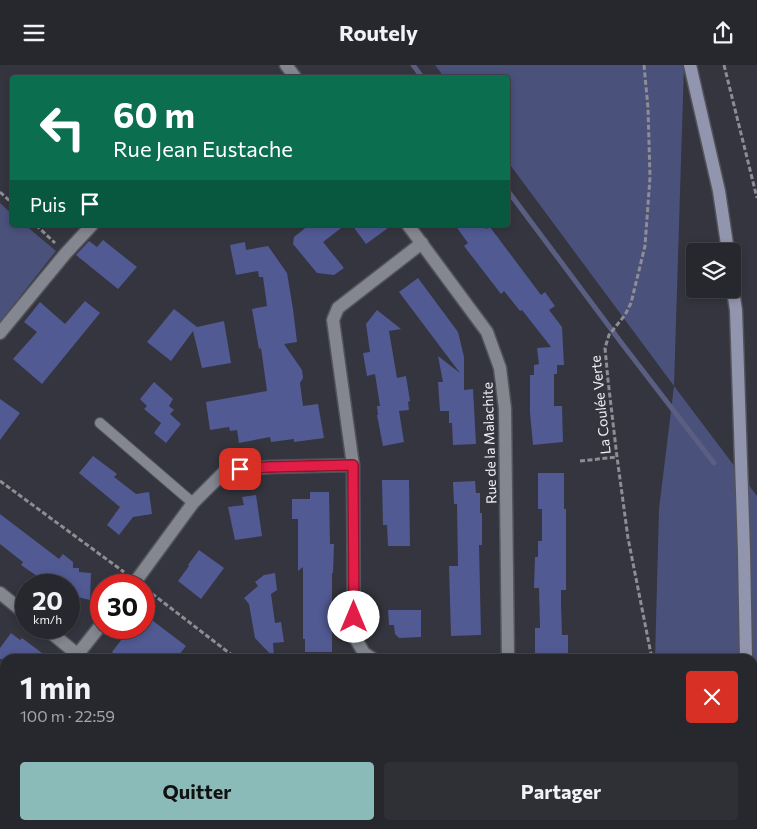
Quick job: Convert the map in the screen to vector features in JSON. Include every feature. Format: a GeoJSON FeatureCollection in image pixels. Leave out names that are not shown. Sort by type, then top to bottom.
{"type":"FeatureCollection","features":[{"type":"Feature","properties":{"kind":"main road"},"geometry":{"type":"LineString","coordinates":[[690,65],[719,191],[727,243]]}},
{"type":"Feature","properties":{"kind":"main road"},"geometry":{"type":"LineString","coordinates":[[734,298],[737,329],[746,654]]}},
{"type":"Feature","properties":{"kind":"street"},"geometry":{"type":"LineString","coordinates":[[0,333],[66,253],[90,227]]}},
{"type":"Feature","properties":{"kind":"street","name":"Rue de la Malachite"},"geometry":{"type":"LineString","coordinates":[[410,227],[487,332],[500,368],[505,409],[508,654]]}},
{"type":"Feature","properties":{"kind":"street"},"geometry":{"type":"LineString","coordinates":[[366,654],[354,636],[353,465],[333,320],[338,308],[422,243]]}},
{"type":"Feature","properties":{"kind":"street"},"geometry":{"type":"LineString","coordinates":[[145,574],[193,503],[225,471],[269,467],[353,465]]}},
{"type":"Feature","properties":{"kind":"street"},"geometry":{"type":"LineString","coordinates":[[0,593],[15,605]]}},
{"type":"Feature","properties":{"kind":"street"},"geometry":{"type":"LineString","coordinates":[[58,639],[75,654]]}},
{"type":"Feature","properties":{"kind":"street"},"geometry":{"type":"LineString","coordinates":[[80,654],[91,639]]}},
{"type":"Feature","properties":{"kind":"lane"},"geometry":{"type":"LineString","coordinates":[[100,423],[193,503]]}},
{"type":"Feature","properties":{"kind":"path","name":"La Coulée Verte"},"geometry":{"type":"LineString","coordinates":[[644,65],[648,108],[650,177],[645,246],[631,303],[625,315],[609,335],[605,348],[628,538],[651,654]]}},
{"type":"Feature","properties":{"kind":"path"},"geometry":{"type":"LineString","coordinates":[[724,65],[757,198]]}},
{"type":"Feature","properties":{"kind":"path"},"geometry":{"type":"LineString","coordinates":[[0,192],[10,201]]}},
{"type":"Feature","properties":{"kind":"path"},"geometry":{"type":"LineString","coordinates":[[38,227],[66,253]]}},
{"type":"Feature","properties":{"kind":"path"},"geometry":{"type":"LineString","coordinates":[[580,461],[617,457]]}},
{"type":"Feature","properties":{"kind":"path"},"geometry":{"type":"LineString","coordinates":[[0,481],[125,574]]}},
{"type":"Feature","properties":{"kind":"path"},"geometry":{"type":"LineString","coordinates":[[155,597],[230,654]]}},
{"type":"Feature","properties":{"kind":"shaded area"},"geometry":{"type":"Polygon","coordinates":[[[435,65],[684,65],[674,386],[510,165],[510,75],[442,75],[435,65]]]}},
{"type":"Feature","properties":{"kind":"shaded area"},"geometry":{"type":"Polygon","coordinates":[[[0,203],[10,212],[10,227],[27,227],[56,251],[0,322],[0,203]]]}},
{"type":"Feature","properties":{"kind":"shaded area"},"geometry":{"type":"Polygon","coordinates":[[[674,386],[757,496],[757,654],[655,654],[659,509],[674,386]]]}},
{"type":"Feature","properties":{"kind":"building"},"geometry":{"type":"Polygon","coordinates":[[[306,227],[342,227],[323,242],[344,268],[334,275],[317,273],[293,244],[294,237],[306,227]]]}},
{"type":"Feature","properties":{"kind":"building"},"geometry":{"type":"Polygon","coordinates":[[[353,227],[389,227],[366,244],[353,227]]]}},
{"type":"Feature","properties":{"kind":"building"},"geometry":{"type":"Polygon","coordinates":[[[456,227],[484,227],[486,229],[490,227],[541,295],[545,292],[555,306],[549,310],[562,327],[564,365],[557,365],[557,374],[554,374],[554,406],[562,406],[563,442],[533,445],[530,413],[530,375],[534,375],[534,365],[539,364],[537,348],[551,347],[522,310],[520,311],[504,291],[501,294],[464,246],[468,243],[456,227]]]}},
{"type":"Feature","properties":{"kind":"building"},"geometry":{"type":"Polygon","coordinates":[[[103,240],[137,267],[118,289],[76,255],[89,241],[97,247],[103,240]]]}},
{"type":"Feature","properties":{"kind":"building"},"geometry":{"type":"Polygon","coordinates":[[[245,242],[246,250],[268,246],[287,273],[297,342],[284,344],[302,370],[303,378],[300,383],[303,406],[318,404],[324,438],[294,442],[294,439],[271,442],[270,437],[239,443],[237,430],[230,431],[229,427],[210,430],[206,402],[267,391],[261,348],[259,349],[252,309],[267,306],[263,277],[259,277],[258,271],[236,275],[230,245],[245,242]]]}},
{"type":"Feature","properties":{"kind":"building"},"geometry":{"type":"Polygon","coordinates":[[[418,278],[458,332],[464,357],[464,390],[473,389],[476,444],[453,445],[452,423],[449,423],[449,411],[440,411],[438,382],[443,382],[438,356],[460,373],[399,292],[418,278]]]}},
{"type":"Feature","properties":{"kind":"building"},"geometry":{"type":"Polygon","coordinates":[[[85,301],[100,313],[42,384],[13,359],[37,332],[24,322],[40,302],[65,324],[85,301]]]}},
{"type":"Feature","properties":{"kind":"building"},"geometry":{"type":"Polygon","coordinates":[[[174,309],[197,327],[224,321],[231,363],[202,368],[193,331],[171,361],[147,342],[174,309]]]}},
{"type":"Feature","properties":{"kind":"building"},"geometry":{"type":"Polygon","coordinates":[[[377,310],[401,329],[389,331],[397,378],[406,376],[410,401],[408,402],[409,410],[399,411],[404,442],[383,446],[377,415],[377,406],[380,406],[375,374],[367,376],[363,353],[370,352],[366,324],[377,310]]]}},
{"type":"Feature","properties":{"kind":"building"},"geometry":{"type":"Polygon","coordinates":[[[154,382],[173,399],[169,406],[174,410],[170,414],[181,424],[166,443],[154,433],[161,423],[144,409],[147,406],[140,399],[154,382]]]}},
{"type":"Feature","properties":{"kind":"building"},"geometry":{"type":"Polygon","coordinates":[[[0,399],[20,413],[0,440],[0,399]]]}},
{"type":"Feature","properties":{"kind":"building"},"geometry":{"type":"Polygon","coordinates":[[[93,456],[117,474],[114,477],[136,494],[149,492],[152,514],[133,517],[119,535],[107,525],[120,507],[79,473],[93,456]]]}},
{"type":"Feature","properties":{"kind":"building"},"geometry":{"type":"Polygon","coordinates":[[[538,473],[564,473],[566,590],[561,590],[561,604],[562,635],[568,635],[568,654],[535,654],[535,628],[540,628],[539,588],[534,588],[535,557],[538,557],[538,541],[542,541],[542,509],[538,509],[538,473]]]}},
{"type":"Feature","properties":{"kind":"building"},"geometry":{"type":"Polygon","coordinates":[[[382,480],[409,480],[410,546],[388,546],[387,525],[383,525],[382,480]]]}},
{"type":"Feature","properties":{"kind":"building"},"geometry":{"type":"Polygon","coordinates":[[[475,481],[476,493],[480,493],[480,513],[482,513],[482,545],[479,545],[481,635],[451,636],[449,566],[458,566],[457,504],[454,504],[453,482],[475,481]]]}},
{"type":"Feature","properties":{"kind":"building"},"geometry":{"type":"Polygon","coordinates":[[[310,492],[329,492],[330,544],[334,544],[332,652],[305,652],[305,639],[303,639],[303,567],[298,571],[298,519],[292,519],[292,499],[310,499],[310,492]]]}},
{"type":"Feature","properties":{"kind":"building"},"geometry":{"type":"Polygon","coordinates":[[[256,495],[262,536],[235,540],[228,507],[244,505],[242,497],[256,495]]]}},
{"type":"Feature","properties":{"kind":"building"},"geometry":{"type":"Polygon","coordinates":[[[0,514],[59,559],[63,554],[73,562],[73,568],[79,568],[79,572],[91,573],[90,600],[80,598],[80,574],[34,574],[21,565],[23,562],[0,544],[0,514]]]}},
{"type":"Feature","properties":{"kind":"building"},"geometry":{"type":"Polygon","coordinates":[[[199,550],[224,568],[201,599],[178,581],[199,550]]]}},
{"type":"Feature","properties":{"kind":"building"},"geometry":{"type":"Polygon","coordinates":[[[275,573],[277,590],[271,594],[275,623],[281,622],[284,642],[273,643],[274,654],[270,654],[255,638],[249,604],[244,598],[258,586],[255,582],[264,575],[275,573]]]}},
{"type":"Feature","properties":{"kind":"building"},"geometry":{"type":"Polygon","coordinates":[[[388,610],[421,610],[421,637],[399,638],[395,634],[394,625],[389,625],[388,610]]]}},
{"type":"Feature","properties":{"kind":"building"},"geometry":{"type":"Polygon","coordinates":[[[155,622],[186,646],[180,654],[114,654],[112,652],[122,639],[155,639],[155,622]]]}},
{"type":"Feature","properties":{"kind":"building"},"geometry":{"type":"Polygon","coordinates":[[[11,633],[15,636],[15,639],[23,639],[43,654],[0,654],[0,648],[11,633]]]}},
{"type":"Feature","properties":{"kind":"waterway"},"geometry":{"type":"LineString","coordinates":[[413,65],[420,75]]}},
{"type":"Feature","properties":{"kind":"waterway"},"geometry":{"type":"LineString","coordinates":[[510,194],[714,463]]}},
{"type":"Feature","properties":{"kind":"route"},"geometry":{"type":"LineString","coordinates":[[240,469],[353,465],[354,617]]}}]}
